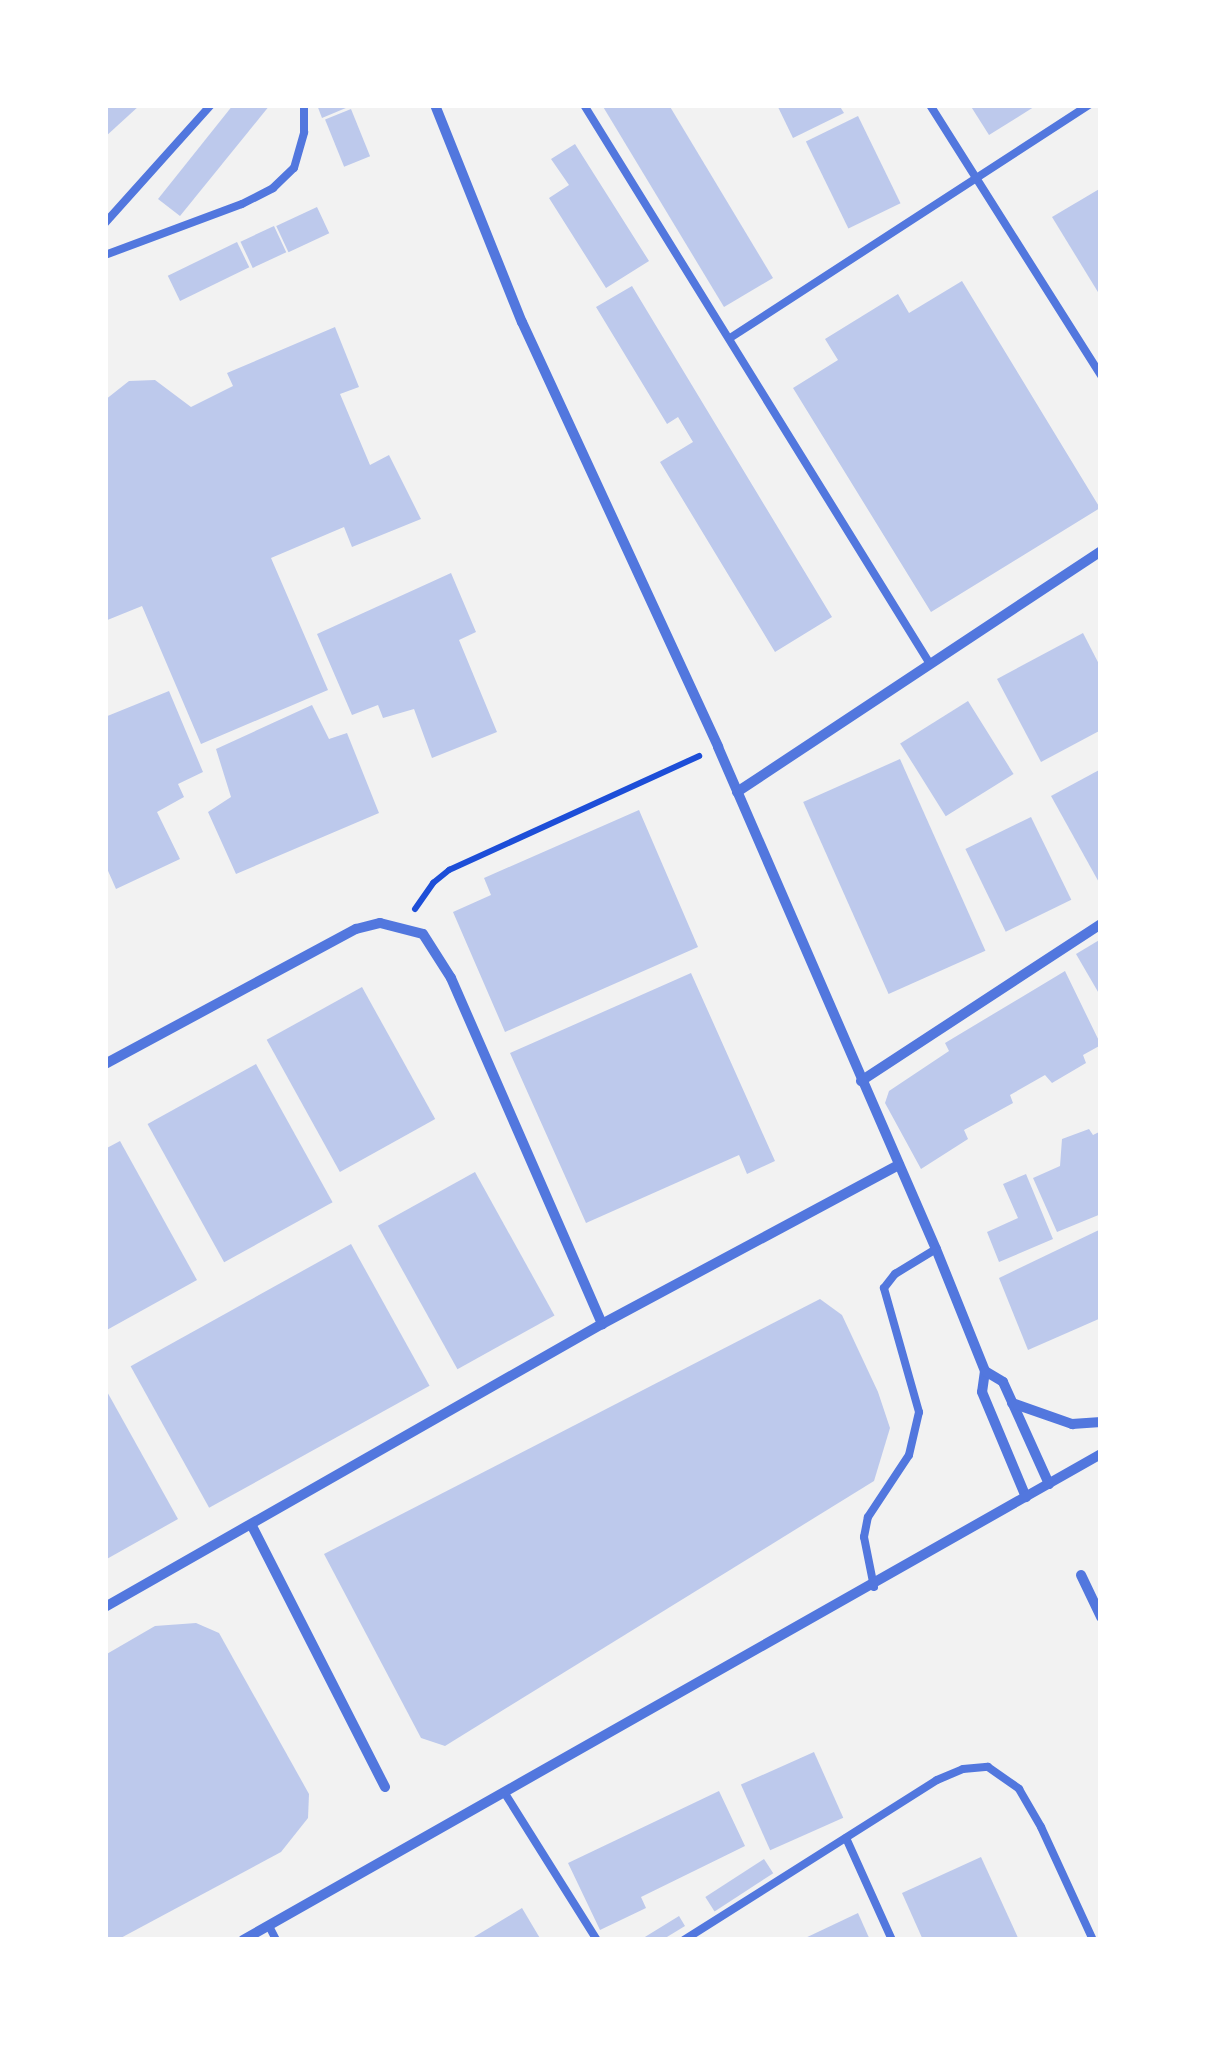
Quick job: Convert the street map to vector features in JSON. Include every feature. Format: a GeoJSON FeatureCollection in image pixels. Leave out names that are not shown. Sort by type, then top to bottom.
{"type":"FeatureCollection","features":[{"type":"Feature","properties":{"kind":"street"},"geometry":{"type":"LineString","coordinates":[[435,105],[522,322],[718,748],[936,1250],[985,1370],[982,1392],[1026,1497]]}},
{"type":"Feature","properties":{"kind":"street"},"geometry":{"type":"LineString","coordinates":[[737,792],[1101,552]]}},
{"type":"Feature","properties":{"kind":"street"},"geometry":{"type":"LineString","coordinates":[[105,1064],[330,940],[380,923],[423,934],[451,978],[602,1324]]}},
{"type":"Feature","properties":{"kind":"street"},"geometry":{"type":"LineString","coordinates":[[861,1081],[1101,924]]}},
{"type":"Feature","properties":{"kind":"street"},"geometry":{"type":"LineString","coordinates":[[105,1606],[602,1324],[899,1165]]}},
{"type":"Feature","properties":{"kind":"street"},"geometry":{"type":"LineString","coordinates":[[985,1370],[999,1376],[1049,1484]]}},
{"type":"Feature","properties":{"kind":"street"},"geometry":{"type":"LineString","coordinates":[[1012,1402],[1063,1422],[1100,1425]]}},
{"type":"Feature","properties":{"kind":"street"},"geometry":{"type":"LineString","coordinates":[[243,1940],[874,1587],[1101,1454]]}},
{"type":"Feature","properties":{"kind":"street"},"geometry":{"type":"LineString","coordinates":[[252,1526],[385,1786]]}},
{"type":"Feature","properties":{"kind":"street"},"geometry":{"type":"LineString","coordinates":[[1082,1574],[1101,1616]]}},
{"type":"Feature","properties":{"kind":"lane"},"geometry":{"type":"LineString","coordinates":[[105,223],[211,105]]}},
{"type":"Feature","properties":{"kind":"lane"},"geometry":{"type":"LineString","coordinates":[[105,256],[242,204],[273,188],[294,168],[304,132],[304,105]]}},
{"type":"Feature","properties":{"kind":"lane"},"geometry":{"type":"LineString","coordinates":[[584,105],[930,664]]}},
{"type":"Feature","properties":{"kind":"lane"},"geometry":{"type":"LineString","coordinates":[[930,105],[1101,375]]}},
{"type":"Feature","properties":{"kind":"lane"},"geometry":{"type":"LineString","coordinates":[[730,338],[978,181],[1089,105]]}},
{"type":"Feature","properties":{"kind":"lane"},"geometry":{"type":"LineString","coordinates":[[874,1587],[864,1537],[868,1517],[909,1455],[919,1412],[913,1381],[890,1325],[884,1288],[895,1274],[936,1250]]}},
{"type":"Feature","properties":{"kind":"lane"},"geometry":{"type":"LineString","coordinates":[[684,1940],[937,1780],[964,1768],[988,1767],[1019,1789],[1042,1827],[1093,1940]]}},
{"type":"Feature","properties":{"kind":"lane"},"geometry":{"type":"LineString","coordinates":[[504,1792],[597,1940]]}},
{"type":"Feature","properties":{"kind":"lane"},"geometry":{"type":"LineString","coordinates":[[846,1838],[892,1940]]}},
{"type":"Feature","properties":{"kind":"lane"},"geometry":{"type":"LineString","coordinates":[[269,1926],[276,1940]]}},
{"type":"Feature","properties":{"kind":"path"},"geometry":{"type":"LineString","coordinates":[[403,927],[433,883],[449,870],[718,748]]}},
{"type":"Feature","properties":{"kind":"building"},"geometry":{"type":"Polygon","coordinates":[[[105,105],[140,105],[105,137],[105,105]]]}},
{"type":"Feature","properties":{"kind":"building"},"geometry":{"type":"Polygon","coordinates":[[[233,105],[270,105],[180,216],[158,199],[233,105]]]}},
{"type":"Feature","properties":{"kind":"building"},"geometry":{"type":"Polygon","coordinates":[[[317,105],[353,105],[322,118],[317,105]]]}},
{"type":"Feature","properties":{"kind":"building"},"geometry":{"type":"Polygon","coordinates":[[[602,105],[669,105],[773,278],[724,307],[602,105]]]}},
{"type":"Feature","properties":{"kind":"building"},"geometry":{"type":"Polygon","coordinates":[[[777,105],[839,105],[844,113],[793,138],[777,105]]]}},
{"type":"Feature","properties":{"kind":"building"},"geometry":{"type":"Polygon","coordinates":[[[970,105],[1037,105],[989,135],[970,105]]]}},
{"type":"Feature","properties":{"kind":"building"},"geometry":{"type":"Polygon","coordinates":[[[351,109],[370,156],[344,167],[325,119],[351,109]]]}},
{"type":"Feature","properties":{"kind":"building"},"geometry":{"type":"Polygon","coordinates":[[[858,116],[901,203],[848,229],[806,141],[858,116]]]}},
{"type":"Feature","properties":{"kind":"building"},"geometry":{"type":"Polygon","coordinates":[[[575,144],[649,261],[606,288],[549,198],[569,185],[551,159],[575,144]]]}},
{"type":"Feature","properties":{"kind":"building"},"geometry":{"type":"Polygon","coordinates":[[[1101,188],[1101,297],[1052,217],[1101,188]]]}},
{"type":"Feature","properties":{"kind":"building"},"geometry":{"type":"Polygon","coordinates":[[[317,207],[329,233],[288,252],[276,226],[317,207]]]}},
{"type":"Feature","properties":{"kind":"building"},"geometry":{"type":"Polygon","coordinates":[[[274,226],[286,252],[253,268],[240,242],[274,226]]]}},
{"type":"Feature","properties":{"kind":"building"},"geometry":{"type":"Polygon","coordinates":[[[237,242],[249,267],[180,301],[168,276],[237,242]]]}},
{"type":"Feature","properties":{"kind":"building"},"geometry":{"type":"Polygon","coordinates":[[[962,281],[1100,508],[931,612],[793,388],[838,360],[825,339],[898,294],[909,313],[962,281]]]}},
{"type":"Feature","properties":{"kind":"building"},"geometry":{"type":"Polygon","coordinates":[[[632,286],[832,617],[775,652],[660,462],[693,442],[678,417],[667,424],[596,307],[632,286]]]}},
{"type":"Feature","properties":{"kind":"building"},"geometry":{"type":"Polygon","coordinates":[[[335,327],[359,387],[340,394],[370,465],[389,455],[421,519],[352,547],[344,527],[271,558],[328,690],[201,744],[142,606],[105,621],[105,400],[129,381],[155,380],[191,407],[233,386],[227,373],[335,327]]]}},
{"type":"Feature","properties":{"kind":"building"},"geometry":{"type":"Polygon","coordinates":[[[451,573],[476,632],[459,640],[497,732],[432,758],[414,709],[383,718],[378,705],[352,715],[317,634],[451,573]]]}},
{"type":"Feature","properties":{"kind":"building"},"geometry":{"type":"Polygon","coordinates":[[[1083,633],[1101,668],[1101,730],[1041,762],[997,679],[1083,633]]]}},
{"type":"Feature","properties":{"kind":"building"},"geometry":{"type":"Polygon","coordinates":[[[169,691],[203,772],[178,784],[184,797],[157,812],[180,859],[116,889],[105,864],[105,717],[169,691]]]}},
{"type":"Feature","properties":{"kind":"building"},"geometry":{"type":"Polygon","coordinates":[[[968,701],[1014,774],[946,816],[900,743],[968,701]]]}},
{"type":"Feature","properties":{"kind":"building"},"geometry":{"type":"Polygon","coordinates":[[[312,705],[329,739],[347,733],[379,813],[236,874],[208,812],[231,797],[216,749],[312,705]]]}},
{"type":"Feature","properties":{"kind":"building"},"geometry":{"type":"Polygon","coordinates":[[[900,759],[985,951],[889,994],[803,802],[900,759]]]}},
{"type":"Feature","properties":{"kind":"building"},"geometry":{"type":"Polygon","coordinates":[[[1101,769],[1101,886],[1051,796],[1101,769]]]}},
{"type":"Feature","properties":{"kind":"building"},"geometry":{"type":"Polygon","coordinates":[[[639,810],[698,947],[505,1032],[453,912],[491,895],[484,878],[639,810]]]}},
{"type":"Feature","properties":{"kind":"building"},"geometry":{"type":"Polygon","coordinates":[[[1031,817],[1071,900],[1006,932],[965,849],[1031,817]]]}},
{"type":"Feature","properties":{"kind":"building"},"geometry":{"type":"Polygon","coordinates":[[[1101,939],[1101,997],[1076,954],[1101,939]]]}},
{"type":"Feature","properties":{"kind":"building"},"geometry":{"type":"Polygon","coordinates":[[[1065,971],[1101,1045],[1083,1055],[1086,1063],[1052,1083],[1045,1075],[1010,1095],[1013,1103],[964,1130],[968,1139],[921,1169],[885,1103],[889,1091],[949,1051],[945,1043],[1065,971]]]}},
{"type":"Feature","properties":{"kind":"building"},"geometry":{"type":"Polygon","coordinates":[[[691,973],[775,1161],[747,1174],[739,1155],[586,1223],[510,1053],[691,973]]]}},
{"type":"Feature","properties":{"kind":"building"},"geometry":{"type":"Polygon","coordinates":[[[362,987],[435,1119],[340,1172],[267,1040],[362,987]]]}},
{"type":"Feature","properties":{"kind":"building"},"geometry":{"type":"Polygon","coordinates":[[[256,1064],[333,1202],[224,1262],[148,1124],[256,1064]]]}},
{"type":"Feature","properties":{"kind":"building"},"geometry":{"type":"Polygon","coordinates":[[[1089,1129],[1093,1135],[1099,1132],[1101,1136],[1101,1214],[1057,1232],[1033,1178],[1060,1166],[1062,1139],[1089,1129]]]}},
{"type":"Feature","properties":{"kind":"building"},"geometry":{"type":"Polygon","coordinates":[[[120,1141],[197,1280],[105,1331],[105,1149],[120,1141]]]}},
{"type":"Feature","properties":{"kind":"building"},"geometry":{"type":"Polygon","coordinates":[[[475,1172],[555,1315],[457,1369],[378,1226],[475,1172]]]}},
{"type":"Feature","properties":{"kind":"building"},"geometry":{"type":"Polygon","coordinates":[[[1026,1174],[1053,1239],[999,1262],[987,1232],[1018,1218],[1003,1184],[1026,1174]]]}},
{"type":"Feature","properties":{"kind":"building"},"geometry":{"type":"Polygon","coordinates":[[[1101,1229],[1101,1318],[1028,1350],[999,1278],[1101,1229]]]}},
{"type":"Feature","properties":{"kind":"building"},"geometry":{"type":"Polygon","coordinates":[[[351,1244],[430,1386],[209,1508],[131,1366],[351,1244]]]}},
{"type":"Feature","properties":{"kind":"building"},"geometry":{"type":"Polygon","coordinates":[[[820,1299],[842,1315],[878,1392],[890,1428],[874,1481],[445,1746],[421,1738],[324,1554],[820,1299]]]}},
{"type":"Feature","properties":{"kind":"building"},"geometry":{"type":"Polygon","coordinates":[[[105,1388],[178,1519],[105,1560],[105,1388]]]}},
{"type":"Feature","properties":{"kind":"building"},"geometry":{"type":"Polygon","coordinates":[[[196,1623],[219,1633],[309,1794],[308,1818],[281,1852],[117,1940],[105,1940],[105,1655],[155,1626],[196,1623]]]}},
{"type":"Feature","properties":{"kind":"building"},"geometry":{"type":"Polygon","coordinates":[[[814,1752],[843,1818],[770,1850],[741,1785],[814,1752]]]}},
{"type":"Feature","properties":{"kind":"building"},"geometry":{"type":"Polygon","coordinates":[[[719,1791],[745,1846],[641,1897],[646,1908],[600,1930],[568,1863],[719,1791]]]}},
{"type":"Feature","properties":{"kind":"building"},"geometry":{"type":"Polygon","coordinates":[[[981,1857],[1019,1940],[923,1940],[902,1893],[981,1857]]]}},
{"type":"Feature","properties":{"kind":"building"},"geometry":{"type":"Polygon","coordinates":[[[764,1859],[773,1873],[715,1911],[705,1897],[764,1859]]]}},
{"type":"Feature","properties":{"kind":"building"},"geometry":{"type":"Polygon","coordinates":[[[522,1908],[541,1940],[469,1940],[522,1908]]]}},
{"type":"Feature","properties":{"kind":"building"},"geometry":{"type":"Polygon","coordinates":[[[858,1913],[870,1940],[801,1940],[858,1913]]]}},
{"type":"Feature","properties":{"kind":"building"},"geometry":{"type":"Polygon","coordinates":[[[679,1916],[685,1926],[662,1940],[640,1940],[679,1916]]]}}]}
